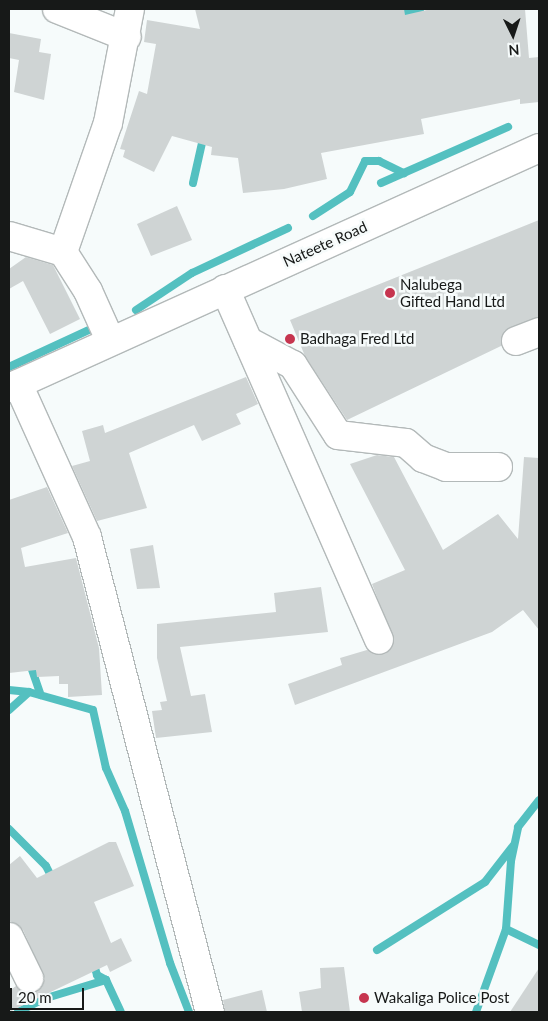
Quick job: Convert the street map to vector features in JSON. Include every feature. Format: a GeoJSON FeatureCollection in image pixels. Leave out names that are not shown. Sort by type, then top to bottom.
{"type":"FeatureCollection","features":[{"type":"Feature","properties":{"kind":"street"},"geometry":{"type":"LineString","coordinates":[[57,9],[127,37]]}},
{"type":"Feature","properties":{"kind":"street"},"geometry":{"type":"LineString","coordinates":[[63,252],[108,123],[127,37],[130,9]]}},
{"type":"Feature","properties":{"kind":"street","name":"Nateete Road"},"geometry":{"type":"LineString","coordinates":[[13,386],[110,340],[539,148]]}},
{"type":"Feature","properties":{"kind":"street"},"geometry":{"type":"LineString","coordinates":[[9,236],[63,252],[88,291],[110,340]]}},
{"type":"Feature","properties":{"kind":"street"},"geometry":{"type":"LineString","coordinates":[[225,289],[379,640]]}},
{"type":"Feature","properties":{"kind":"street"},"geometry":{"type":"LineString","coordinates":[[248,342],[293,365],[338,435],[406,443],[423,458],[446,467],[498,467]]}},
{"type":"Feature","properties":{"kind":"street"},"geometry":{"type":"LineString","coordinates":[[13,386],[88,537],[210,1012]]}},
{"type":"Feature","properties":{"kind":"street"},"geometry":{"type":"LineString","coordinates":[[9,937],[29,978]]}},
{"type":"Feature","properties":{"kind":"building"},"geometry":{"type":"Polygon","coordinates":[[[195,9],[404,9],[405,15],[431,9],[525,9],[529,58],[539,57],[539,102],[520,104],[520,99],[421,119],[424,134],[321,153],[327,179],[284,189],[243,193],[238,158],[211,155],[212,147],[172,136],[154,172],[123,157],[125,150],[120,149],[139,91],[147,94],[156,44],[144,42],[147,20],[200,29],[195,9]]]}},
{"type":"Feature","properties":{"kind":"building"},"geometry":{"type":"Polygon","coordinates":[[[9,33],[41,39],[39,52],[51,54],[44,100],[14,92],[19,60],[9,58],[9,33]]]}},
{"type":"Feature","properties":{"kind":"building"},"geometry":{"type":"Polygon","coordinates":[[[177,206],[192,240],[151,256],[137,224],[177,206]]]}},
{"type":"Feature","properties":{"kind":"building"},"geometry":{"type":"Polygon","coordinates":[[[539,220],[539,317],[504,331],[501,346],[347,420],[305,356],[290,320],[539,220]]]}},
{"type":"Feature","properties":{"kind":"building"},"geometry":{"type":"Polygon","coordinates":[[[26,257],[53,265],[80,319],[50,334],[23,281],[9,289],[9,269],[26,257]]]}},
{"type":"Feature","properties":{"kind":"building"},"geometry":{"type":"Polygon","coordinates":[[[246,377],[258,404],[236,414],[241,424],[202,441],[194,425],[129,453],[147,508],[97,521],[72,466],[90,461],[82,431],[103,425],[105,433],[246,377]]]}},
{"type":"Feature","properties":{"kind":"building"},"geometry":{"type":"Polygon","coordinates":[[[377,455],[394,457],[443,550],[498,514],[518,539],[524,457],[539,458],[539,630],[523,610],[492,632],[295,705],[288,684],[342,665],[340,658],[367,650],[385,654],[394,642],[372,584],[405,570],[350,464],[377,455]]]}},
{"type":"Feature","properties":{"kind":"building"},"geometry":{"type":"Polygon","coordinates":[[[47,487],[68,533],[21,548],[25,567],[76,558],[99,648],[102,695],[68,697],[68,684],[59,684],[59,676],[37,677],[36,670],[9,673],[9,500],[47,487]]]}},
{"type":"Feature","properties":{"kind":"building"},"geometry":{"type":"Polygon","coordinates":[[[153,545],[160,588],[137,589],[130,549],[153,545]]]}},
{"type":"Feature","properties":{"kind":"building"},"geometry":{"type":"Polygon","coordinates":[[[321,587],[328,632],[180,647],[191,696],[205,694],[212,732],[156,738],[152,711],[162,710],[160,702],[167,701],[157,658],[157,624],[276,612],[274,593],[321,587]]]}},
{"type":"Feature","properties":{"kind":"building"},"geometry":{"type":"Polygon","coordinates":[[[109,842],[116,842],[134,886],[94,902],[111,943],[121,938],[132,961],[110,972],[107,965],[9,1012],[9,991],[16,986],[27,993],[35,992],[45,979],[23,930],[9,920],[9,865],[20,856],[37,878],[109,842]]]}},
{"type":"Feature","properties":{"kind":"building"},"geometry":{"type":"Polygon","coordinates":[[[344,967],[350,1012],[302,1012],[299,992],[321,988],[320,968],[344,967]]]}},
{"type":"Feature","properties":{"kind":"building"},"geometry":{"type":"Polygon","coordinates":[[[539,968],[539,1012],[510,1012],[539,968]]]}},
{"type":"Feature","properties":{"kind":"building"},"geometry":{"type":"Polygon","coordinates":[[[262,990],[267,1012],[225,1012],[223,1000],[262,990]]]}},
{"type":"Feature","properties":{"kind":"waterway"},"geometry":{"type":"LineString","coordinates":[[396,16],[420,9]]}},
{"type":"Feature","properties":{"kind":"waterway"},"geometry":{"type":"LineString","coordinates":[[381,183],[508,127]]}},
{"type":"Feature","properties":{"kind":"waterway"},"geometry":{"type":"LineString","coordinates":[[193,183],[204,134]]}},
{"type":"Feature","properties":{"kind":"waterway"},"geometry":{"type":"LineString","coordinates":[[313,216],[350,192],[365,161],[379,161],[404,173]]}},
{"type":"Feature","properties":{"kind":"waterway"},"geometry":{"type":"LineString","coordinates":[[136,310],[192,273],[288,228]]}},
{"type":"Feature","properties":{"kind":"waterway"},"geometry":{"type":"LineString","coordinates":[[9,367],[91,329]]}},
{"type":"Feature","properties":{"kind":"waterway"},"geometry":{"type":"LineString","coordinates":[[29,661],[41,695]]}},
{"type":"Feature","properties":{"kind":"waterway"},"geometry":{"type":"LineString","coordinates":[[9,690],[29,692],[93,710],[106,768],[125,811],[170,963],[189,1012]]}},
{"type":"Feature","properties":{"kind":"waterway"},"geometry":{"type":"LineString","coordinates":[[9,710],[29,692]]}},
{"type":"Feature","properties":{"kind":"waterway"},"geometry":{"type":"LineString","coordinates":[[476,1012],[506,929],[511,861],[518,827],[539,800]]}},
{"type":"Feature","properties":{"kind":"waterway"},"geometry":{"type":"LineString","coordinates":[[9,829],[46,866],[53,880]]}},
{"type":"Feature","properties":{"kind":"waterway"},"geometry":{"type":"LineString","coordinates":[[377,950],[485,882],[513,846]]}},
{"type":"Feature","properties":{"kind":"waterway"},"geometry":{"type":"LineString","coordinates":[[506,929],[539,945]]}},
{"type":"Feature","properties":{"kind":"waterway"},"geometry":{"type":"LineString","coordinates":[[93,961],[97,975],[106,980],[121,1012]]}},
{"type":"Feature","properties":{"kind":"waterway"},"geometry":{"type":"LineString","coordinates":[[18,1012],[43,999],[106,980]]}},
{"type":"Feature","properties":{"kind":"place","name":"Nalubega Gifted Hand Ltd"},"geometry":{"type":"Point","coordinates":[390,293]}},
{"type":"Feature","properties":{"kind":"place","name":"Badhaga Fred Ltd"},"geometry":{"type":"Point","coordinates":[290,339]}},
{"type":"Feature","properties":{"kind":"place","name":"Wakaliga Police Post"},"geometry":{"type":"Point","coordinates":[364,998]}}]}
